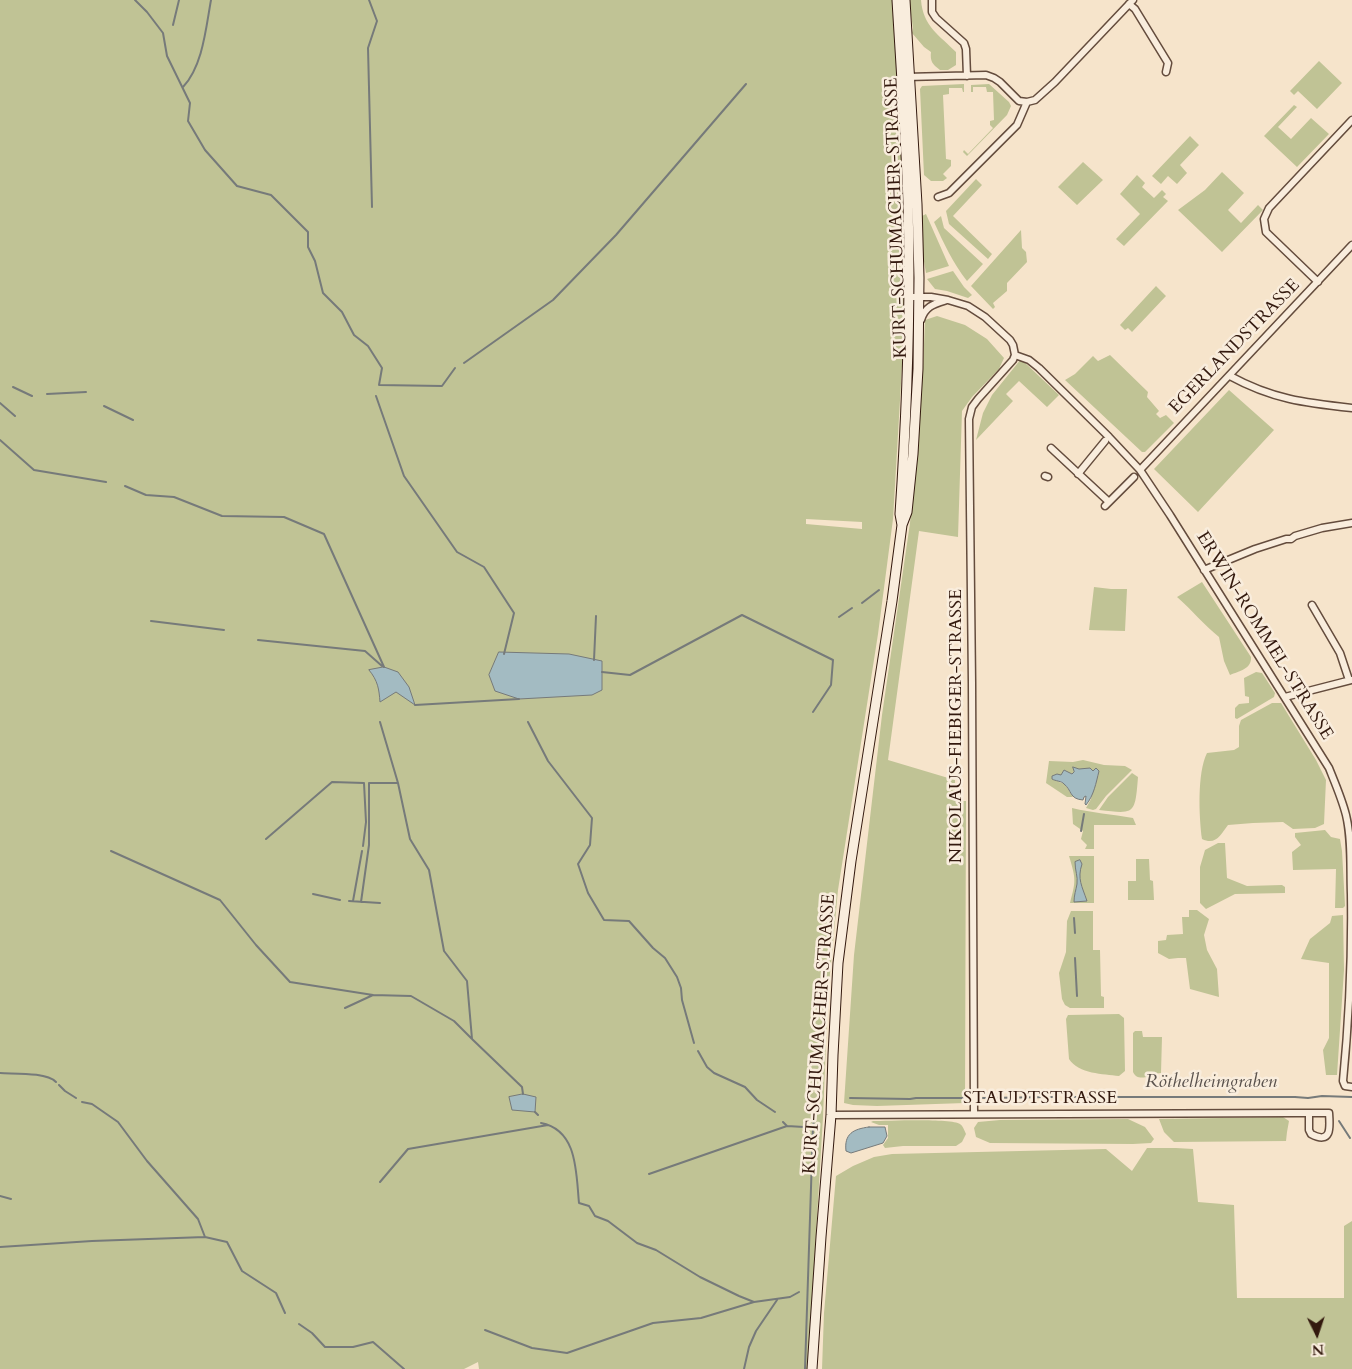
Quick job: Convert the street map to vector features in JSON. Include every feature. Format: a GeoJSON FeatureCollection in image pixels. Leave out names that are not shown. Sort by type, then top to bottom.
{"type":"FeatureCollection","features":[{"type":"Feature","properties":{"kind":"main road","name":"KURT-SCHUMACHER-STRASSE"},"geometry":{"type":"LineString","coordinates":[[812,1369],[831,1115],[838,963],[902,525],[908,512],[913,454],[918,369],[917,204],[906,77],[896,0]]}},
{"type":"Feature","properties":{"kind":"main road","name":"KURT-SCHUMACHER-STRASSE"},"geometry":{"type":"LineString","coordinates":[[902,525],[900,514],[907,408],[909,297],[905,0]]}},
{"type":"Feature","properties":{"kind":"street"},"geometry":{"type":"LineString","coordinates":[[932,0],[932,12],[936,18],[964,43],[967,76]]}},
{"type":"Feature","properties":{"kind":"street"},"geometry":{"type":"LineString","coordinates":[[906,77],[986,76],[994,78],[1019,100],[1027,102],[1036,100],[1131,2],[1168,63],[1166,72]]}},
{"type":"Feature","properties":{"kind":"street"},"geometry":{"type":"LineString","coordinates":[[938,197],[949,193],[1017,124],[1027,102]]}},
{"type":"Feature","properties":{"kind":"street"},"geometry":{"type":"LineString","coordinates":[[1318,282],[1266,232],[1264,219],[1269,208],[1279,196],[1352,120]]}},
{"type":"Feature","properties":{"kind":"street","name":"EGERLANDSTRASSE"},"geometry":{"type":"LineString","coordinates":[[1140,470],[1352,245]]}},
{"type":"Feature","properties":{"kind":"street"},"geometry":{"type":"LineString","coordinates":[[909,297],[948,300],[968,306],[985,317],[1010,340],[1015,355]]}},
{"type":"Feature","properties":{"kind":"street"},"geometry":{"type":"LineString","coordinates":[[918,332],[923,314],[930,306],[948,300]]}},
{"type":"Feature","properties":{"kind":"street","name":"ERWIN-ROMMEL-STRASSE"},"geometry":{"type":"LineString","coordinates":[[1015,355],[1029,360],[1039,368],[1140,470],[1329,768],[1350,821],[1351,956],[1349,1016],[1343,1081],[1349,1087]]}},
{"type":"Feature","properties":{"kind":"street","name":"NIKOLAUS-FIEBIGER-STRASSE"},"geometry":{"type":"LineString","coordinates":[[974,1114],[969,419],[972,407],[1010,365],[1015,355]]}},
{"type":"Feature","properties":{"kind":"street"},"geometry":{"type":"LineString","coordinates":[[1230,376],[1256,389],[1277,396],[1301,402],[1352,408]]}},
{"type":"Feature","properties":{"kind":"street"},"geometry":{"type":"LineString","coordinates":[[1080,477],[1105,441]]}},
{"type":"Feature","properties":{"kind":"street"},"geometry":{"type":"LineString","coordinates":[[1052,448],[1069,468],[1107,504],[1132,479]]}},
{"type":"Feature","properties":{"kind":"street"},"geometry":{"type":"LineString","coordinates":[[1204,570],[1255,549],[1286,539],[1292,539],[1295,536],[1322,528],[1352,523]]}},
{"type":"Feature","properties":{"kind":"street"},"geometry":{"type":"LineString","coordinates":[[1285,697],[1350,680],[1340,653],[1312,605]]}},
{"type":"Feature","properties":{"kind":"street","name":"STAUDTSTRASSE"},"geometry":{"type":"LineString","coordinates":[[831,1115],[974,1114],[1309,1113],[1330,1113],[1330,1131],[1328,1134],[1317,1136],[1311,1134],[1309,1130],[1309,1113]]}},
{"type":"Feature","properties":{"kind":"green space"},"geometry":{"type":"Polygon","coordinates":[[[0,0],[892,0],[901,141],[904,291],[903,349],[893,519],[878,634],[838,890],[828,994],[823,1117],[808,1369],[479,1369],[478,1362],[464,1369],[0,1369],[0,0]],[[806,519],[806,524],[862,529],[862,522],[806,519]]]}},
{"type":"Feature","properties":{"kind":"green space"},"geometry":{"type":"Polygon","coordinates":[[[907,0],[921,0],[922,9],[928,23],[956,52],[956,65],[948,70],[940,70],[933,64],[931,52],[912,33],[909,1],[907,0]]]}},
{"type":"Feature","properties":{"kind":"green space"},"geometry":{"type":"Polygon","coordinates":[[[1319,61],[1342,83],[1317,109],[1298,91],[1294,95],[1290,91],[1319,61]]]}},
{"type":"Feature","properties":{"kind":"green space"},"geometry":{"type":"Polygon","coordinates":[[[964,84],[964,92],[962,88],[949,88],[949,94],[943,95],[946,159],[951,160],[951,166],[943,174],[947,178],[943,181],[931,181],[924,175],[920,89],[922,86],[964,84]]]}},
{"type":"Feature","properties":{"kind":"green space"},"geometry":{"type":"Polygon","coordinates":[[[989,84],[1011,106],[1007,115],[967,156],[963,152],[964,150],[968,154],[993,128],[990,125],[990,121],[994,120],[993,92],[987,92],[986,87],[973,87],[973,92],[971,92],[971,85],[989,84]]]}},
{"type":"Feature","properties":{"kind":"green space"},"geometry":{"type":"Polygon","coordinates":[[[1294,105],[1297,107],[1278,127],[1291,139],[1311,118],[1329,134],[1297,167],[1264,136],[1294,105]]]}},
{"type":"Feature","properties":{"kind":"green space"},"geometry":{"type":"Polygon","coordinates":[[[1190,136],[1199,145],[1180,165],[1187,173],[1177,184],[1168,176],[1161,184],[1152,176],[1190,136]]]}},
{"type":"Feature","properties":{"kind":"green space"},"geometry":{"type":"Polygon","coordinates":[[[1083,162],[1103,180],[1077,205],[1058,187],[1083,162]]]}},
{"type":"Feature","properties":{"kind":"green space"},"geometry":{"type":"Polygon","coordinates":[[[1222,172],[1244,193],[1228,210],[1241,223],[1258,205],[1263,210],[1222,252],[1178,210],[1205,190],[1222,172]]]}},
{"type":"Feature","properties":{"kind":"green space"},"geometry":{"type":"Polygon","coordinates":[[[1137,175],[1145,183],[1142,187],[1154,198],[1162,190],[1166,194],[1163,197],[1168,201],[1124,246],[1116,239],[1140,214],[1120,194],[1137,175]]]}},
{"type":"Feature","properties":{"kind":"green space"},"geometry":{"type":"Polygon","coordinates":[[[976,179],[982,185],[953,216],[992,254],[988,259],[949,224],[946,211],[976,179]]]}},
{"type":"Feature","properties":{"kind":"green space"},"geometry":{"type":"Polygon","coordinates":[[[926,214],[949,266],[926,273],[922,250],[920,217],[926,214]]]}},
{"type":"Feature","properties":{"kind":"green space"},"geometry":{"type":"Polygon","coordinates":[[[941,216],[944,228],[983,264],[967,281],[949,253],[934,222],[941,216]]]}},
{"type":"Feature","properties":{"kind":"green space"},"geometry":{"type":"Polygon","coordinates":[[[1021,230],[1022,248],[1026,252],[1027,262],[1007,283],[1007,291],[993,303],[995,307],[993,309],[971,286],[1021,230]]]}},
{"type":"Feature","properties":{"kind":"green space"},"geometry":{"type":"Polygon","coordinates":[[[953,271],[972,295],[968,298],[935,289],[927,279],[953,271]]]}},
{"type":"Feature","properties":{"kind":"green space"},"geometry":{"type":"Polygon","coordinates":[[[1156,286],[1166,296],[1132,332],[1128,328],[1125,330],[1120,325],[1156,286]]]}},
{"type":"Feature","properties":{"kind":"green space"},"geometry":{"type":"Polygon","coordinates":[[[937,316],[965,325],[987,339],[1004,358],[999,369],[972,397],[962,411],[958,537],[919,531],[888,760],[955,780],[955,801],[966,801],[965,1103],[853,1105],[844,1103],[854,955],[882,715],[910,523],[923,369],[925,320],[937,316]]]}},
{"type":"Feature","properties":{"kind":"green space"},"geometry":{"type":"Polygon","coordinates":[[[1110,355],[1148,392],[1147,397],[1159,411],[1156,414],[1160,418],[1166,415],[1174,423],[1145,452],[1142,452],[1065,380],[1075,374],[1093,356],[1098,361],[1110,355]]]}},
{"type":"Feature","properties":{"kind":"green space"},"geometry":{"type":"Polygon","coordinates":[[[1021,359],[1059,395],[1047,407],[1019,381],[1006,394],[1013,401],[976,440],[983,413],[992,395],[1021,359]]]}},
{"type":"Feature","properties":{"kind":"green space"},"geometry":{"type":"Polygon","coordinates":[[[1229,390],[1274,430],[1198,512],[1154,469],[1229,390]]]}},
{"type":"Feature","properties":{"kind":"green space"},"geometry":{"type":"Polygon","coordinates":[[[1202,582],[1251,657],[1247,667],[1241,671],[1230,675],[1224,661],[1219,637],[1177,597],[1202,582]]]}},
{"type":"Feature","properties":{"kind":"green space"},"geometry":{"type":"Polygon","coordinates":[[[1094,587],[1127,589],[1125,631],[1089,630],[1094,587]]]}},
{"type":"Feature","properties":{"kind":"green space"},"geometry":{"type":"Polygon","coordinates":[[[1256,672],[1262,673],[1275,693],[1274,697],[1237,719],[1235,718],[1235,708],[1239,704],[1249,703],[1249,697],[1245,696],[1244,678],[1256,672]]]}},
{"type":"Feature","properties":{"kind":"green space"},"geometry":{"type":"Polygon","coordinates":[[[1272,703],[1281,703],[1326,780],[1324,824],[1315,828],[1293,829],[1283,822],[1228,825],[1215,840],[1207,841],[1202,839],[1200,783],[1207,753],[1234,750],[1239,747],[1239,726],[1241,720],[1272,703]]]}},
{"type":"Feature","properties":{"kind":"green space"},"geometry":{"type":"Polygon","coordinates":[[[1083,760],[1104,765],[1125,766],[1132,770],[1093,810],[1086,808],[1091,799],[1096,768],[1094,771],[1074,772],[1059,782],[1065,784],[1073,797],[1067,797],[1046,783],[1049,761],[1073,762],[1083,760]]]}},
{"type":"Feature","properties":{"kind":"green space"},"geometry":{"type":"Polygon","coordinates":[[[1132,773],[1138,777],[1136,799],[1131,809],[1120,812],[1099,810],[1108,797],[1132,773]]]}},
{"type":"Feature","properties":{"kind":"green space"},"geometry":{"type":"Polygon","coordinates":[[[1072,808],[1133,818],[1136,825],[1094,825],[1094,849],[1085,849],[1087,845],[1081,839],[1083,831],[1073,824],[1072,808]]]}},
{"type":"Feature","properties":{"kind":"green space"},"geometry":{"type":"Polygon","coordinates":[[[1325,830],[1331,837],[1340,839],[1345,906],[1343,908],[1335,908],[1336,869],[1293,870],[1292,852],[1301,845],[1295,837],[1295,833],[1325,830]]]}},
{"type":"Feature","properties":{"kind":"green space"},"geometry":{"type":"Polygon","coordinates":[[[1218,843],[1225,843],[1227,878],[1247,886],[1282,885],[1285,887],[1285,893],[1235,894],[1206,909],[1200,903],[1200,867],[1205,850],[1218,843]]]}},
{"type":"Feature","properties":{"kind":"green space"},"geometry":{"type":"Polygon","coordinates":[[[1069,856],[1094,856],[1094,903],[1070,903],[1074,880],[1069,856]]]}},
{"type":"Feature","properties":{"kind":"green space"},"geometry":{"type":"Polygon","coordinates":[[[1136,859],[1149,859],[1150,880],[1153,881],[1154,900],[1128,900],[1128,881],[1136,881],[1136,859]]]}},
{"type":"Feature","properties":{"kind":"green space"},"geometry":{"type":"Polygon","coordinates":[[[1189,910],[1197,910],[1209,919],[1204,935],[1207,950],[1217,969],[1219,997],[1190,989],[1186,958],[1169,959],[1158,953],[1158,941],[1166,940],[1167,935],[1183,934],[1182,917],[1189,917],[1189,910]]]}},
{"type":"Feature","properties":{"kind":"green space"},"geometry":{"type":"Polygon","coordinates":[[[1071,911],[1093,911],[1093,950],[1100,950],[1101,996],[1104,997],[1104,1008],[1070,1008],[1065,1005],[1062,999],[1059,973],[1066,952],[1067,921],[1071,911]]]}},
{"type":"Feature","properties":{"kind":"green space"},"geometry":{"type":"Polygon","coordinates":[[[1343,915],[1344,970],[1337,1075],[1326,1075],[1323,1050],[1329,1038],[1329,963],[1301,959],[1310,939],[1330,923],[1332,916],[1343,915]]]}},
{"type":"Feature","properties":{"kind":"green space"},"geometry":{"type":"Polygon","coordinates":[[[1119,1014],[1124,1018],[1125,1071],[1119,1076],[1099,1074],[1079,1068],[1073,1064],[1069,1059],[1066,1019],[1068,1015],[1119,1014]]]}},
{"type":"Feature","properties":{"kind":"green space"},"geometry":{"type":"Polygon","coordinates":[[[1135,1031],[1142,1031],[1143,1037],[1162,1037],[1161,1073],[1142,1078],[1133,1072],[1133,1033],[1135,1031]]]}},
{"type":"Feature","properties":{"kind":"green space"},"geometry":{"type":"Polygon","coordinates":[[[1283,1117],[1289,1121],[1286,1141],[1174,1142],[1164,1132],[1159,1119],[1283,1117]]]}},
{"type":"Feature","properties":{"kind":"green space"},"geometry":{"type":"Polygon","coordinates":[[[1128,1119],[1145,1127],[1154,1139],[1151,1143],[990,1143],[976,1137],[974,1128],[978,1122],[1000,1120],[1128,1119]]]}},
{"type":"Feature","properties":{"kind":"green space"},"geometry":{"type":"Polygon","coordinates":[[[932,1120],[954,1122],[961,1125],[966,1134],[962,1142],[956,1146],[885,1148],[883,1145],[888,1138],[888,1125],[879,1125],[871,1122],[932,1120]]]}},
{"type":"Feature","properties":{"kind":"green space"},"geometry":{"type":"Polygon","coordinates":[[[1147,1148],[1193,1149],[1198,1202],[1234,1205],[1237,1298],[1344,1298],[1344,1226],[1352,1221],[1352,1369],[822,1369],[824,1313],[836,1176],[874,1157],[892,1154],[1106,1149],[1132,1171],[1147,1148]]]}},
{"type":"Feature","properties":{"kind":"water"},"geometry":{"type":"Polygon","coordinates":[[[499,652],[569,654],[602,661],[602,690],[592,695],[519,699],[495,691],[489,675],[499,652]]]}},
{"type":"Feature","properties":{"kind":"water"},"geometry":{"type":"Polygon","coordinates":[[[384,667],[398,672],[409,687],[415,705],[396,692],[380,702],[377,685],[369,670],[384,667]]]}},
{"type":"Feature","properties":{"kind":"water"},"geometry":{"type":"Polygon","coordinates":[[[1073,767],[1079,769],[1090,768],[1093,771],[1096,768],[1099,771],[1093,793],[1086,805],[1086,796],[1083,800],[1075,798],[1067,786],[1052,779],[1052,776],[1061,775],[1064,770],[1072,774],[1074,772],[1073,767]]]}},
{"type":"Feature","properties":{"kind":"water"},"geometry":{"type":"Polygon","coordinates":[[[1080,860],[1082,864],[1081,882],[1087,901],[1074,902],[1077,881],[1075,862],[1080,860]]]}},
{"type":"Feature","properties":{"kind":"water"},"geometry":{"type":"Polygon","coordinates":[[[523,1094],[536,1097],[535,1112],[512,1110],[509,1097],[523,1094]]]}},
{"type":"Feature","properties":{"kind":"water"},"geometry":{"type":"Polygon","coordinates":[[[885,1127],[887,1136],[883,1143],[851,1153],[846,1151],[848,1136],[858,1129],[885,1127]]]}},
{"type":"Feature","properties":{"kind":"waterway"},"geometry":{"type":"LineString","coordinates":[[135,0],[163,33],[167,56],[190,103],[188,121],[205,150],[237,186],[271,195],[308,232],[308,247],[315,261],[323,293],[342,312],[354,335],[368,346],[382,368],[379,385],[442,386],[455,368]]}},
{"type":"Feature","properties":{"kind":"waterway"},"geometry":{"type":"LineString","coordinates":[[173,25],[179,0]]}},
{"type":"Feature","properties":{"kind":"waterway"},"geometry":{"type":"LineString","coordinates":[[183,87],[195,68],[203,46],[211,0]]}},
{"type":"Feature","properties":{"kind":"waterway"},"geometry":{"type":"LineString","coordinates":[[369,0],[377,21],[368,48],[372,207]]}},
{"type":"Feature","properties":{"kind":"waterway"},"geometry":{"type":"LineString","coordinates":[[464,363],[553,300],[616,235],[746,84]]}},
{"type":"Feature","properties":{"kind":"waterway"},"geometry":{"type":"LineString","coordinates":[[13,387],[32,396]]}},
{"type":"Feature","properties":{"kind":"waterway"},"geometry":{"type":"LineString","coordinates":[[47,394],[86,392]]}},
{"type":"Feature","properties":{"kind":"waterway"},"geometry":{"type":"LineString","coordinates":[[376,396],[404,476],[457,552],[484,567],[514,613],[504,654]]}},
{"type":"Feature","properties":{"kind":"waterway"},"geometry":{"type":"LineString","coordinates":[[0,403],[15,416]]}},
{"type":"Feature","properties":{"kind":"waterway"},"geometry":{"type":"LineString","coordinates":[[104,406],[133,420]]}},
{"type":"Feature","properties":{"kind":"waterway"},"geometry":{"type":"LineString","coordinates":[[0,440],[34,470],[106,482]]}},
{"type":"Feature","properties":{"kind":"waterway"},"geometry":{"type":"LineString","coordinates":[[125,486],[146,495],[174,497],[222,516],[284,517],[324,534],[384,667]]}},
{"type":"Feature","properties":{"kind":"waterway"},"geometry":{"type":"LineString","coordinates":[[862,603],[879,590]]}},
{"type":"Feature","properties":{"kind":"waterway"},"geometry":{"type":"LineString","coordinates":[[839,617],[852,608]]}},
{"type":"Feature","properties":{"kind":"waterway"},"geometry":{"type":"LineString","coordinates":[[602,672],[630,675],[742,615],[833,660],[831,685],[813,712]]}},
{"type":"Feature","properties":{"kind":"waterway"},"geometry":{"type":"LineString","coordinates":[[594,660],[596,616]]}},
{"type":"Feature","properties":{"kind":"waterway"},"geometry":{"type":"LineString","coordinates":[[151,621],[224,630]]}},
{"type":"Feature","properties":{"kind":"waterway"},"geometry":{"type":"LineString","coordinates":[[258,640],[365,651],[382,666]]}},
{"type":"Feature","properties":{"kind":"waterway"},"geometry":{"type":"LineString","coordinates":[[415,705],[519,699]]}},
{"type":"Feature","properties":{"kind":"waterway"},"geometry":{"type":"LineString","coordinates":[[380,722],[398,783],[410,839],[429,870],[444,951],[467,981],[472,1039]]}},
{"type":"Feature","properties":{"kind":"waterway"},"geometry":{"type":"LineString","coordinates":[[528,722],[548,761],[592,818],[590,845],[578,864],[588,893],[604,920],[629,921],[653,948],[665,958],[677,977],[681,988],[682,1000],[694,1043]]}},
{"type":"Feature","properties":{"kind":"waterway"},"geometry":{"type":"LineString","coordinates":[[266,839],[332,782],[364,783],[366,822],[363,846]]}},
{"type":"Feature","properties":{"kind":"waterway"},"geometry":{"type":"LineString","coordinates":[[361,902],[369,845],[369,783],[397,783]]}},
{"type":"Feature","properties":{"kind":"waterway"},"geometry":{"type":"LineString","coordinates":[[1081,831],[1084,814]]}},
{"type":"Feature","properties":{"kind":"waterway"},"geometry":{"type":"LineString","coordinates":[[111,851],[220,900],[256,945],[290,982],[373,995]]}},
{"type":"Feature","properties":{"kind":"waterway"},"geometry":{"type":"LineString","coordinates":[[353,901],[362,851]]}},
{"type":"Feature","properties":{"kind":"waterway"},"geometry":{"type":"LineString","coordinates":[[313,894],[340,900]]}},
{"type":"Feature","properties":{"kind":"waterway"},"geometry":{"type":"LineString","coordinates":[[349,901],[380,903]]}},
{"type":"Feature","properties":{"kind":"waterway"},"geometry":{"type":"LineString","coordinates":[[1074,918],[1075,933]]}},
{"type":"Feature","properties":{"kind":"waterway"},"geometry":{"type":"LineString","coordinates":[[1075,958],[1077,996]]}},
{"type":"Feature","properties":{"kind":"waterway"},"geometry":{"type":"LineString","coordinates":[[345,1008],[373,995],[411,996],[454,1021],[522,1087],[523,1094]]}},
{"type":"Feature","properties":{"kind":"waterway"},"geometry":{"type":"LineString","coordinates":[[698,1051],[707,1067],[714,1073],[745,1087],[757,1100],[775,1112]]}},
{"type":"Feature","properties":{"kind":"waterway"},"geometry":{"type":"LineString","coordinates":[[0,1073],[38,1075],[56,1082]]}},
{"type":"Feature","properties":{"kind":"waterway"},"geometry":{"type":"LineString","coordinates":[[59,1085],[76,1098]]}},
{"type":"Feature","properties":{"kind":"waterway","name":"Röthelheimgraben"},"geometry":{"type":"LineString","coordinates":[[983,1098],[1053,1097]]}},
{"type":"Feature","properties":{"kind":"waterway","name":"Röthelheimgraben"},"geometry":{"type":"LineString","coordinates":[[1071,1097],[1352,1097]]}},
{"type":"Feature","properties":{"kind":"waterway","name":"Röthelheimgraben"},"geometry":{"type":"LineString","coordinates":[[850,1098],[963,1098]]}},
{"type":"Feature","properties":{"kind":"waterway"},"geometry":{"type":"LineString","coordinates":[[82,1102],[92,1104],[118,1122],[147,1161],[198,1219],[205,1237],[227,1242],[242,1271],[276,1293],[285,1313]]}},
{"type":"Feature","properties":{"kind":"waterway"},"geometry":{"type":"LineString","coordinates":[[805,1369],[815,1109]]}},
{"type":"Feature","properties":{"kind":"waterway"},"geometry":{"type":"LineString","coordinates":[[535,1112],[538,1115]]}},
{"type":"Feature","properties":{"kind":"waterway"},"geometry":{"type":"LineString","coordinates":[[1339,1121],[1350,1138]]}},
{"type":"Feature","properties":{"kind":"waterway"},"geometry":{"type":"LineString","coordinates":[[783,1122],[787,1126]]}},
{"type":"Feature","properties":{"kind":"waterway"},"geometry":{"type":"LineString","coordinates":[[541,1123],[553,1127],[562,1134],[568,1143],[573,1154],[579,1203],[589,1206],[595,1216],[608,1221],[637,1243],[656,1250],[700,1277],[754,1302],[790,1297],[799,1292]]}},
{"type":"Feature","properties":{"kind":"waterway"},"geometry":{"type":"LineString","coordinates":[[380,1182],[408,1149],[548,1125]]}},
{"type":"Feature","properties":{"kind":"waterway"},"geometry":{"type":"LineString","coordinates":[[649,1174],[787,1126],[804,1127]]}},
{"type":"Feature","properties":{"kind":"waterway"},"geometry":{"type":"LineString","coordinates":[[0,1196],[11,1199]]}},
{"type":"Feature","properties":{"kind":"waterway"},"geometry":{"type":"LineString","coordinates":[[0,1247],[92,1241],[205,1237]]}},
{"type":"Feature","properties":{"kind":"waterway"},"geometry":{"type":"LineString","coordinates":[[744,1369],[749,1347],[756,1331],[777,1300]]}},
{"type":"Feature","properties":{"kind":"waterway"},"geometry":{"type":"LineString","coordinates":[[485,1330],[532,1348],[567,1353],[653,1323],[701,1318],[754,1302]]}},
{"type":"Feature","properties":{"kind":"waterway"},"geometry":{"type":"LineString","coordinates":[[299,1324],[312,1333],[325,1347],[353,1347],[373,1342],[404,1369]]}}]}
